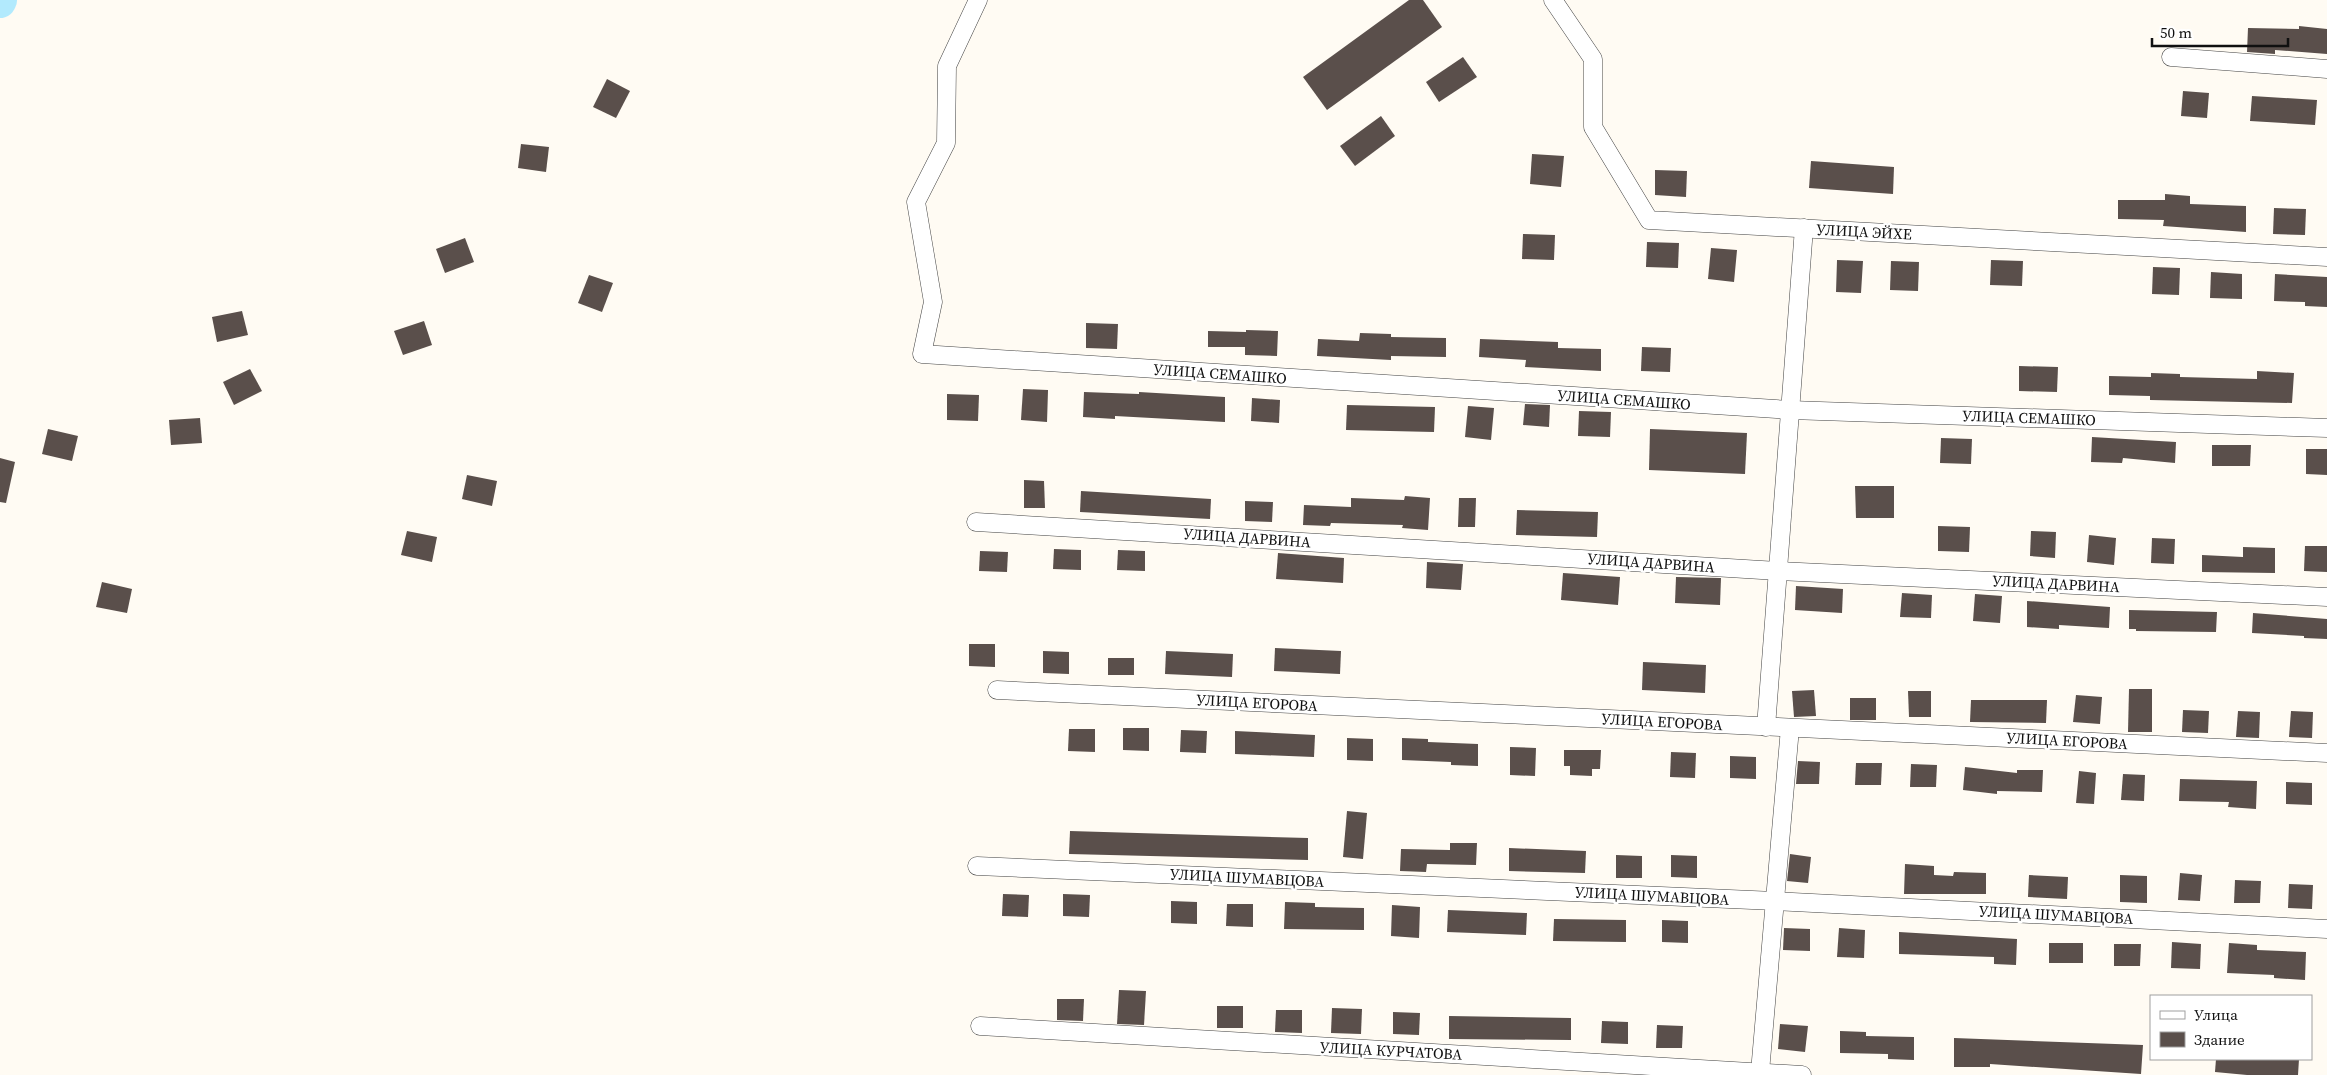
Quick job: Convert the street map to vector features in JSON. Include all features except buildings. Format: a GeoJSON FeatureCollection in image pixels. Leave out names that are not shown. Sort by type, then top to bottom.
{"type":"FeatureCollection","features":[{"type":"Feature","properties":{"kind":"street","name":"УЛИЦА СЕМАШКО"},"geometry":{"type":"LineString","coordinates":[[978,0],[947,66],[946,143],[916,202],[933,302],[922,354],[1790,410],[2327,428]]}},
{"type":"Feature","properties":{"kind":"street","name":"УЛИЦА ЭЙХЕ"},"geometry":{"type":"LineString","coordinates":[[1553,0],[1593,59],[1593,127],[1649,220],[2327,257]]}},
{"type":"Feature","properties":{"kind":"street"},"geometry":{"type":"LineString","coordinates":[[2171,57],[2327,69]]}},
{"type":"Feature","properties":{"kind":"street"},"geometry":{"type":"LineString","coordinates":[[1766,727],[1804,228]]}},
{"type":"Feature","properties":{"kind":"street","name":"УЛИЦА ДАРВИНА"},"geometry":{"type":"LineString","coordinates":[[976,522],[1778,571],[2327,597]]}},
{"type":"Feature","properties":{"kind":"street","name":"УЛИЦА ЕГОРОВА"},"geometry":{"type":"LineString","coordinates":[[997,690],[2327,753]]}},
{"type":"Feature","properties":{"kind":"street"},"geometry":{"type":"LineString","coordinates":[[1760,1072],[1790,728]]}},
{"type":"Feature","properties":{"kind":"street","name":"УЛИЦА ШУМАВЦОВА"},"geometry":{"type":"LineString","coordinates":[[976,866],[1775,901],[2327,929]]}},
{"type":"Feature","properties":{"kind":"street","name":"УЛИЦА КУРЧАТОВА"},"geometry":{"type":"LineString","coordinates":[[980,1026],[1660,1071],[1760,1072],[1802,1075]]}}]}
